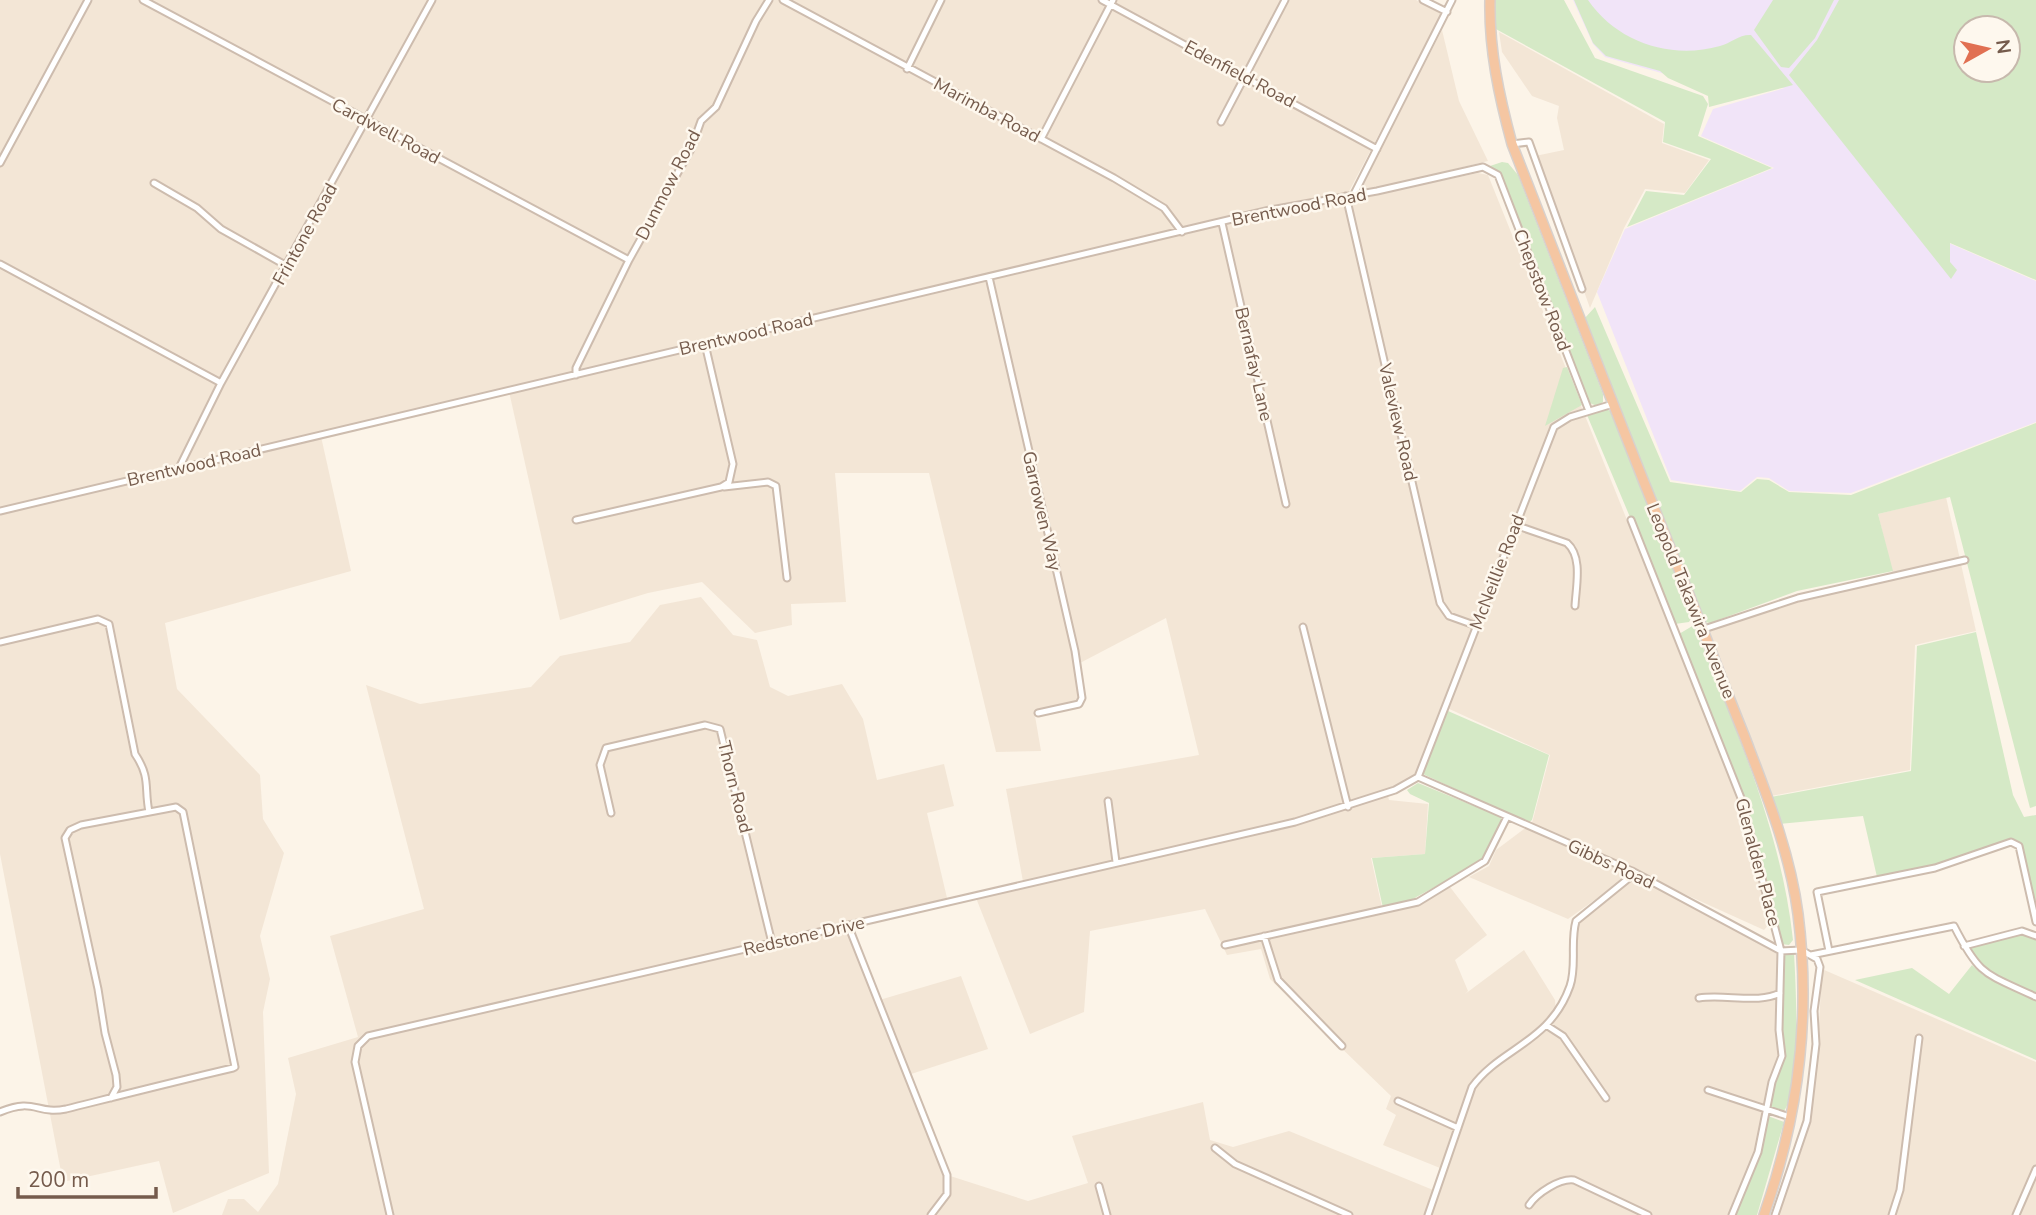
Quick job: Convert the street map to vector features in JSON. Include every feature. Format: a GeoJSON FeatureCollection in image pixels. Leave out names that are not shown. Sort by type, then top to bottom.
{"type":"FeatureCollection","features":[{"type":"Feature","properties":{"kind":"highway","name":"Leopold Takawira Avenue"},"geometry":{"type":"LineString","coordinates":[[1490,0],[1491,46],[1499,95],[1512,144],[1704,629],[1780,835],[1798,911],[1801,950],[1801,1047],[1777,1180],[1765,1215]]}},
{"type":"Feature","properties":{"kind":"street"},"geometry":{"type":"LineString","coordinates":[[0,163],[88,0]]}},
{"type":"Feature","properties":{"kind":"street","name":"Cardwell Road"},"geometry":{"type":"LineString","coordinates":[[143,0],[629,260]]}},
{"type":"Feature","properties":{"kind":"street","name":"Frintone Road"},"geometry":{"type":"LineString","coordinates":[[179,469],[221,383],[368,121],[432,0]]}},
{"type":"Feature","properties":{"kind":"street","name":"Dunmow Road"},"geometry":{"type":"LineString","coordinates":[[576,375],[576,368],[629,260],[691,149],[701,121],[716,107],[756,21],[769,0]]}},
{"type":"Feature","properties":{"kind":"street","name":"Marimba Road"},"geometry":{"type":"LineString","coordinates":[[783,0],[1155,201],[1182,232]]}},
{"type":"Feature","properties":{"kind":"street"},"geometry":{"type":"LineString","coordinates":[[907,69],[942,0]]}},
{"type":"Feature","properties":{"kind":"street","name":"Edenfield Road"},"geometry":{"type":"LineString","coordinates":[[1102,0],[1112,2],[1377,149]]}},
{"type":"Feature","properties":{"kind":"street"},"geometry":{"type":"LineString","coordinates":[[1221,122],[1285,0]]}},
{"type":"Feature","properties":{"kind":"street"},"geometry":{"type":"LineString","coordinates":[[1423,0],[1447,12]]}},
{"type":"Feature","properties":{"kind":"street"},"geometry":{"type":"LineString","coordinates":[[1349,196],[1377,149],[1452,0]]}},
{"type":"Feature","properties":{"kind":"street"},"geometry":{"type":"LineString","coordinates":[[1041,139],[1112,2]]}},
{"type":"Feature","properties":{"kind":"street"},"geometry":{"type":"LineString","coordinates":[[1512,144],[1529,142],[1582,289]]}},
{"type":"Feature","properties":{"kind":"street","name":"Brentwood Road"},"geometry":{"type":"LineString","coordinates":[[0,511],[1182,232],[1483,167],[1493,170]]}},
{"type":"Feature","properties":{"kind":"street","name":"Chepstow Road"},"geometry":{"type":"LineString","coordinates":[[1493,170],[1589,411]]}},
{"type":"Feature","properties":{"kind":"street"},"geometry":{"type":"LineString","coordinates":[[154,183],[197,208],[221,229],[287,266]]}},
{"type":"Feature","properties":{"kind":"street","name":"Valeview Road"},"geometry":{"type":"LineString","coordinates":[[1349,196],[1440,603],[1449,616],[1477,626]]}},
{"type":"Feature","properties":{"kind":"street","name":"Bernafay Lane"},"geometry":{"type":"LineString","coordinates":[[1222,223],[1286,505]]}},
{"type":"Feature","properties":{"kind":"street"},"geometry":{"type":"LineString","coordinates":[[0,264],[221,383]]}},
{"type":"Feature","properties":{"kind":"street","name":"Garrowen Way"},"geometry":{"type":"LineString","coordinates":[[989,277],[1075,652],[1082,698],[1079,704],[1038,713]]}},
{"type":"Feature","properties":{"kind":"street"},"geometry":{"type":"LineString","coordinates":[[705,344],[734,468],[729,482],[721,487]]}},
{"type":"Feature","properties":{"kind":"street","name":"McNeillie Road"},"geometry":{"type":"LineString","coordinates":[[1418,777],[1554,427],[1570,417],[1613,404]]}},
{"type":"Feature","properties":{"kind":"street"},"geometry":{"type":"LineString","coordinates":[[576,520],[721,487],[768,482],[776,486],[787,578]]}},
{"type":"Feature","properties":{"kind":"street","name":"Glenalden Place"},"geometry":{"type":"LineString","coordinates":[[1631,520],[1741,798],[1781,951],[1782,1056],[1772,1082],[1758,1152],[1731,1215]]}},
{"type":"Feature","properties":{"kind":"street"},"geometry":{"type":"LineString","coordinates":[[1515,525],[1567,543],[1573,549],[1576,558],[1575,606]]}},
{"type":"Feature","properties":{"kind":"street"},"geometry":{"type":"LineString","coordinates":[[1704,629],[1798,598],[1965,560]]}},
{"type":"Feature","properties":{"kind":"street"},"geometry":{"type":"LineString","coordinates":[[0,642],[99,619],[109,624],[135,754],[146,771],[149,784],[146,798],[149,812]]}},
{"type":"Feature","properties":{"kind":"street"},"geometry":{"type":"LineString","coordinates":[[1303,627],[1348,807]]}},
{"type":"Feature","properties":{"kind":"street","name":"Thorn Road"},"geometry":{"type":"LineString","coordinates":[[611,813],[600,765],[606,748],[705,725],[720,729],[772,943]]}},
{"type":"Feature","properties":{"kind":"street","name":"Gibbs Road"},"geometry":{"type":"LineString","coordinates":[[1418,777],[1632,872],[1781,951]]}},
{"type":"Feature","properties":{"kind":"street","name":"Redstone Drive"},"geometry":{"type":"LineString","coordinates":[[390,1215],[355,1062],[358,1046],[368,1037],[1348,807],[1403,787],[1418,777]]}},
{"type":"Feature","properties":{"kind":"street"},"geometry":{"type":"LineString","coordinates":[[1108,802],[1116,862]]}},
{"type":"Feature","properties":{"kind":"street"},"geometry":{"type":"LineString","coordinates":[[0,1112],[23,1104],[54,1111],[111,1098],[235,1065],[183,812],[176,807],[81,825],[70,830],[65,838],[116,1074],[117,1087],[111,1098]]}},
{"type":"Feature","properties":{"kind":"street"},"geometry":{"type":"LineString","coordinates":[[1225,945],[1418,902],[1485,862],[1507,817]]}},
{"type":"Feature","properties":{"kind":"street"},"geometry":{"type":"LineString","coordinates":[[1829,951],[1817,892],[1935,868],[2011,842],[2019,846],[2036,922]]}},
{"type":"Feature","properties":{"kind":"street"},"geometry":{"type":"LineString","coordinates":[[1428,1215],[1477,1080],[1536,1036],[1546,1025],[1570,988],[1576,921],[1629,878],[1632,872]]}},
{"type":"Feature","properties":{"kind":"street"},"geometry":{"type":"LineString","coordinates":[[848,925],[947,1175],[947,1194],[931,1215]]}},
{"type":"Feature","properties":{"kind":"street"},"geometry":{"type":"LineString","coordinates":[[1811,955],[1954,926],[1973,963],[1984,973],[2036,997]]}},
{"type":"Feature","properties":{"kind":"street"},"geometry":{"type":"LineString","coordinates":[[1965,946],[2022,931],[2036,936]]}},
{"type":"Feature","properties":{"kind":"street"},"geometry":{"type":"LineString","coordinates":[[1264,936],[1278,980],[1342,1046]]}},
{"type":"Feature","properties":{"kind":"street"},"geometry":{"type":"LineString","coordinates":[[1775,1215],[1792,1171],[1809,1108],[1816,1044],[1815,1001],[1820,971],[1818,961],[1811,955],[1801,950],[1781,951]]}},
{"type":"Feature","properties":{"kind":"street"},"geometry":{"type":"LineString","coordinates":[[1699,998],[1719,995],[1761,999],[1780,993]]}},
{"type":"Feature","properties":{"kind":"street"},"geometry":{"type":"LineString","coordinates":[[1546,1025],[1563,1036],[1606,1098]]}},
{"type":"Feature","properties":{"kind":"street"},"geometry":{"type":"LineString","coordinates":[[1892,1215],[1900,1190],[1919,1038]]}},
{"type":"Feature","properties":{"kind":"street"},"geometry":{"type":"LineString","coordinates":[[1708,1090],[1790,1118]]}},
{"type":"Feature","properties":{"kind":"street"},"geometry":{"type":"LineString","coordinates":[[1398,1101],[1458,1128]]}},
{"type":"Feature","properties":{"kind":"street"},"geometry":{"type":"LineString","coordinates":[[1215,1147],[1235,1164],[1349,1215]]}},
{"type":"Feature","properties":{"kind":"street"},"geometry":{"type":"LineString","coordinates":[[2015,1215],[2036,1169]]}},
{"type":"Feature","properties":{"kind":"street"},"geometry":{"type":"LineString","coordinates":[[1529,1205],[1534,1198],[1566,1179],[1574,1180],[1648,1215]]}},
{"type":"Feature","properties":{"kind":"street"},"geometry":{"type":"LineString","coordinates":[[1099,1186],[1107,1215]]}},
{"type":"Feature","properties":{"kind":"shaded area"},"geometry":{"type":"Polygon","coordinates":[[[0,0],[1416,0],[1442,14],[1344,201],[1478,173],[1488,175],[1739,798],[1771,922],[1764,930],[1627,868],[1624,879],[1568,919],[1469,877],[1489,866],[1496,850],[1532,823],[1550,755],[1445,707],[1417,777],[1387,792],[1389,800],[1428,804],[1425,854],[1371,858],[1383,912],[1420,905],[1450,887],[1487,935],[1455,960],[1468,991],[1465,994],[1524,950],[1555,1000],[1556,1013],[1571,990],[1576,922],[1633,874],[1779,952],[1780,1056],[1757,1151],[1730,1215],[222,1215],[228,1199],[244,1199],[258,1212],[278,1184],[296,1094],[288,1058],[358,1037],[330,936],[424,909],[366,685],[420,704],[531,687],[560,656],[630,642],[660,605],[701,597],[733,635],[757,640],[770,687],[788,696],[842,684],[863,719],[877,780],[944,764],[954,806],[927,813],[947,898],[846,924],[876,1001],[961,976],[988,1049],[905,1076],[944,1174],[1028,1201],[1088,1183],[1072,1136],[1203,1102],[1210,1140],[1233,1147],[1289,1131],[1438,1192],[1445,1170],[1383,1145],[1396,1115],[1386,1109],[1391,1096],[1270,979],[1261,949],[1227,955],[1205,909],[1090,931],[1084,1012],[1030,1034],[976,898],[1024,887],[1006,789],[1199,755],[1166,618],[1080,663],[1085,699],[1081,706],[1035,716],[1041,751],[996,752],[929,473],[835,473],[846,602],[791,604],[792,625],[755,633],[702,582],[648,593],[560,620],[508,387],[320,432],[351,571],[165,623],[177,689],[260,775],[263,819],[284,853],[260,936],[270,979],[263,1012],[269,1173],[173,1213],[159,1161],[63,1182],[0,854],[0,0]]]}},
{"type":"Feature","properties":{"kind":"shaded area"},"geometry":{"type":"Polygon","coordinates":[[[1573,0],[2036,0],[2022,14],[1952,14],[1952,84],[1964,84],[1944,241],[2036,281],[2036,422],[1851,493],[1789,491],[1769,478],[1757,477],[1740,491],[1671,480],[1597,292],[1625,229],[1774,168],[1701,136],[1713,109],[1785,88],[1686,80],[1605,57],[1593,44],[1573,0]]]}},
{"type":"Feature","properties":{"kind":"shaded area"},"geometry":{"type":"Polygon","coordinates":[[[1442,30],[1459,101],[1488,161],[1364,191],[1363,184],[1442,30]]]}},
{"type":"Feature","properties":{"kind":"shaded area"},"geometry":{"type":"Polygon","coordinates":[[[1499,32],[1664,124],[1662,143],[1709,160],[1685,193],[1645,189],[1624,228],[1590,308],[1535,156],[1564,150],[1557,118],[1559,106],[1532,96],[1502,52],[1499,32]]]}},
{"type":"Feature","properties":{"kind":"shaded area"},"geometry":{"type":"Polygon","coordinates":[[[1946,497],[1976,631],[1915,645],[1910,770],[1771,796],[1707,632],[1800,601],[1894,579],[1878,514],[1946,497]]]}},
{"type":"Feature","properties":{"kind":"shaded area"},"geometry":{"type":"Polygon","coordinates":[[[1822,969],[2036,1062],[2036,1215],[1777,1215],[1808,1121],[1818,1043],[1822,969]]]}},
{"type":"Feature","properties":{"kind":"green space"},"geometry":{"type":"Polygon","coordinates":[[[1493,0],[1564,0],[1595,58],[1703,96],[1708,104],[1698,136],[1772,168],[1627,227],[1646,191],[1684,195],[1711,159],[1663,142],[1665,122],[1494,28],[1493,0]]]}},
{"type":"Feature","properties":{"kind":"green space"},"geometry":{"type":"Polygon","coordinates":[[[1574,0],[1588,0],[1600,15],[1629,37],[1664,49],[1701,50],[1751,35],[1793,85],[1709,107],[1708,96],[1668,78],[1660,71],[1606,56],[1593,43],[1574,0]]]}},
{"type":"Feature","properties":{"kind":"green space"},"geometry":{"type":"Polygon","coordinates":[[[1773,0],[1834,0],[1815,38],[1789,68],[1781,67],[1754,30],[1773,0]]]}},
{"type":"Feature","properties":{"kind":"green space"},"geometry":{"type":"Polygon","coordinates":[[[1839,0],[2036,0],[2036,280],[1950,243],[1950,262],[1957,270],[1951,279],[1789,75],[1817,40],[1839,0]]]}},
{"type":"Feature","properties":{"kind":"green space"},"geometry":{"type":"Polygon","coordinates":[[[1508,163],[1518,175],[1603,394],[1603,402],[1597,406],[1587,402],[1499,173],[1490,166],[1508,163]]]}},
{"type":"Feature","properties":{"kind":"green space"},"geometry":{"type":"Polygon","coordinates":[[[1595,307],[1670,482],[1741,492],[1757,479],[1769,480],[1789,492],[1851,495],[2036,423],[2036,806],[2030,808],[1950,497],[1878,514],[1893,571],[1797,591],[1710,623],[1705,622],[1584,319],[1595,307]]]}},
{"type":"Feature","properties":{"kind":"green space"},"geometry":{"type":"Polygon","coordinates":[[[1567,367],[1582,405],[1545,426],[1563,368],[1567,367]]]}},
{"type":"Feature","properties":{"kind":"green space"},"geometry":{"type":"Polygon","coordinates":[[[1605,408],[1610,411],[1692,617],[1689,622],[1675,624],[1587,415],[1605,408]]]}},
{"type":"Feature","properties":{"kind":"green space"},"geometry":{"type":"Polygon","coordinates":[[[1694,625],[1740,741],[1767,819],[1787,899],[1793,940],[1789,945],[1781,944],[1742,798],[1679,634],[1694,625]]]}},
{"type":"Feature","properties":{"kind":"green space"},"geometry":{"type":"Polygon","coordinates":[[[1976,632],[2013,795],[2024,817],[2036,815],[2036,911],[2020,844],[2016,840],[1934,866],[1877,877],[1863,816],[1779,824],[1771,797],[1911,771],[1917,646],[1976,632]]]}},
{"type":"Feature","properties":{"kind":"green space"},"geometry":{"type":"Polygon","coordinates":[[[1448,711],[1549,755],[1532,820],[1528,823],[1423,774],[1448,711]]]}},
{"type":"Feature","properties":{"kind":"green space"},"geometry":{"type":"Polygon","coordinates":[[[1418,783],[1501,817],[1502,822],[1486,857],[1479,863],[1409,901],[1383,908],[1372,858],[1425,854],[1429,803],[1407,790],[1418,783]]]}},
{"type":"Feature","properties":{"kind":"green space"},"geometry":{"type":"Polygon","coordinates":[[[2022,933],[2036,938],[2036,995],[1985,971],[1967,948],[2022,933]]]}},
{"type":"Feature","properties":{"kind":"green space"},"geometry":{"type":"Polygon","coordinates":[[[1794,954],[1796,989],[1795,1059],[1793,1081],[1784,1111],[1769,1107],[1774,1081],[1783,1057],[1782,956],[1794,954]]]}},
{"type":"Feature","properties":{"kind":"green space"},"geometry":{"type":"Polygon","coordinates":[[[1972,965],[1983,975],[2036,999],[2036,1060],[1855,980],[1912,968],[1949,994],[1972,965]]]}},
{"type":"Feature","properties":{"kind":"green space"},"geometry":{"type":"Polygon","coordinates":[[[1768,1116],[1784,1122],[1757,1215],[1733,1215],[1759,1154],[1768,1116]]]}}]}
